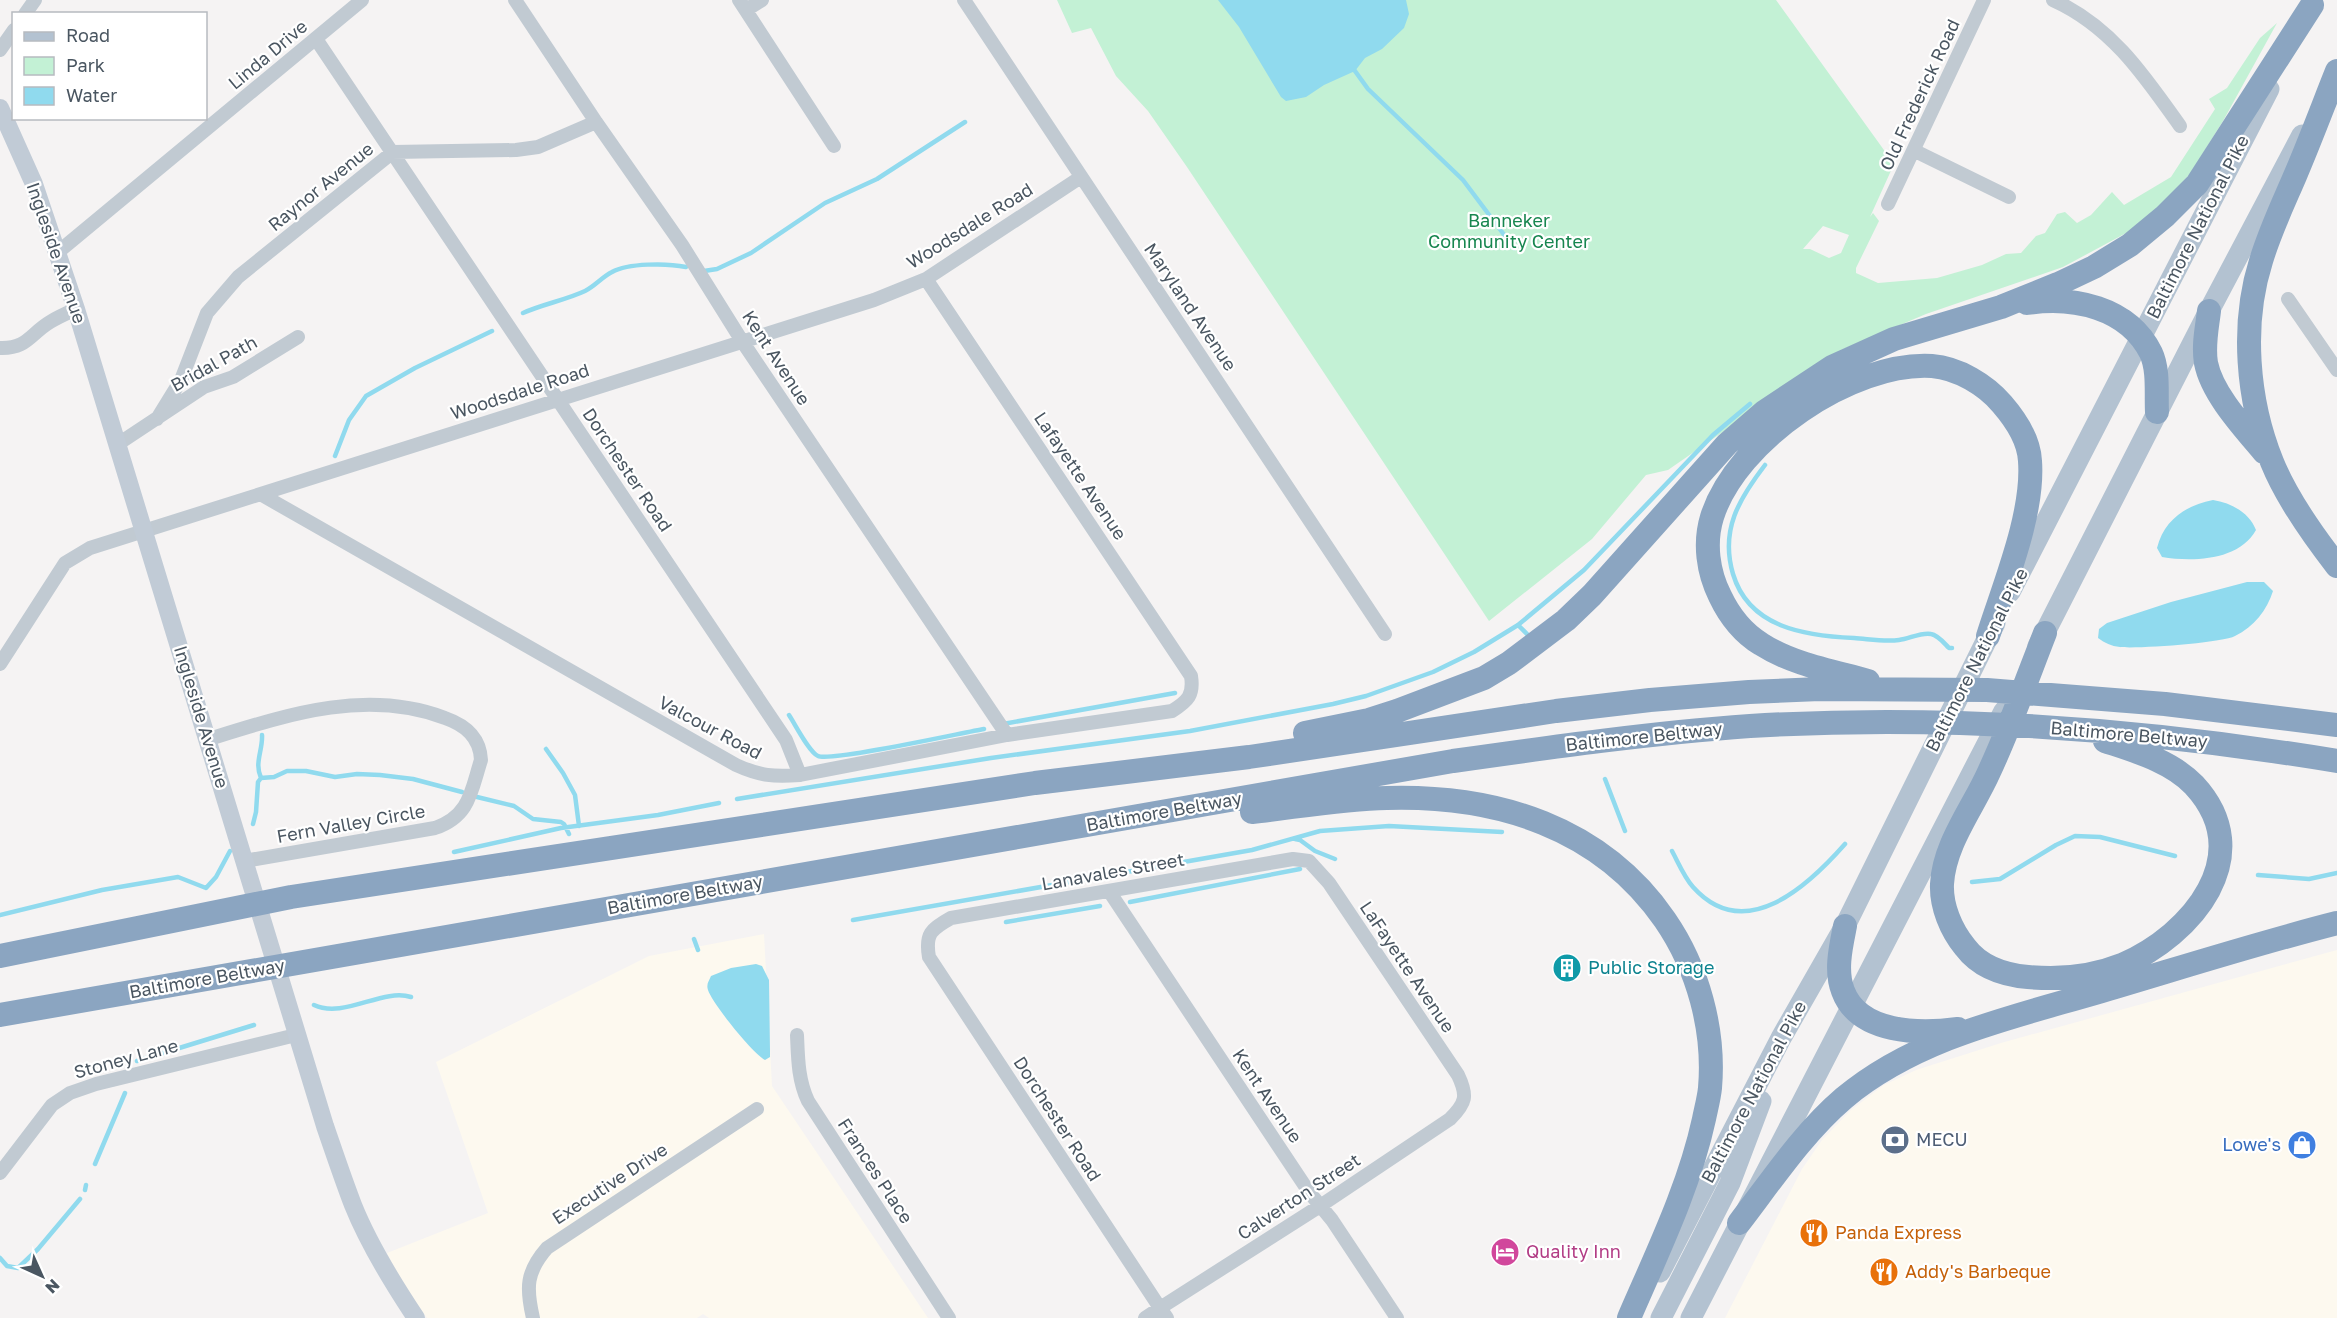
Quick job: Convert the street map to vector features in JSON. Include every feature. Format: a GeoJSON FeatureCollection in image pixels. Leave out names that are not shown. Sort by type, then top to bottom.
{"type":"FeatureCollection","features":[{"type":"Feature","properties":{"kind":"highway"},"geometry":{"type":"LineString","coordinates":[[2001,307],[2094,267],[2130,245],[2165,216],[2197,184],[2208,169],[2312,2]]}},
{"type":"Feature","properties":{"kind":"highway"},"geometry":{"type":"LineString","coordinates":[[2272,461],[2255,399],[2250,365],[2253,295],[2260,262],[2272,227],[2337,70]]}},
{"type":"Feature","properties":{"kind":"highway"},"geometry":{"type":"LineString","coordinates":[[1035,783],[1369,720],[1454,691],[1484,678],[1537,643],[1579,607],[1699,473],[1727,444],[1764,412],[1798,388],[1864,351],[1927,328],[2001,307],[2040,301],[2064,301],[2091,306],[2127,323],[2151,354],[2156,372],[2157,412]]}},
{"type":"Feature","properties":{"kind":"highway"},"geometry":{"type":"LineString","coordinates":[[2209,311],[2205,344],[2206,364],[2212,381],[2272,461],[2304,519],[2337,566]]}},
{"type":"Feature","properties":{"kind":"highway"},"geometry":{"type":"LineString","coordinates":[[1896,688],[1783,656],[1759,643],[1726,610],[1709,566],[1707,543],[1712,518],[1722,494],[1738,469],[1759,446],[1784,423],[1812,403],[1845,386],[1879,373],[1909,367],[1934,366],[1956,372],[1979,383],[2013,416],[2030,458],[2030,491],[1988,636]]}},
{"type":"Feature","properties":{"kind":"highway"},"geometry":{"type":"LineString","coordinates":[[2045,633],[1989,772],[1947,859],[1942,885],[1944,903],[1957,937],[1971,955],[1990,968],[2013,976],[2068,978],[2121,965],[2143,953],[2164,940],[2187,921],[2203,901],[2215,880],[2220,858],[2220,837],[2216,818],[2206,800],[2192,783],[2175,770],[2140,752],[2062,728]]}},
{"type":"Feature","properties":{"kind":"highway","name":"Baltimore Beltway"},"geometry":{"type":"LineString","coordinates":[[0,956],[291,897],[1035,783],[1249,757],[1556,711],[1638,702],[1749,692],[1896,688],[1987,690],[2258,714],[2337,725]]}},
{"type":"Feature","properties":{"kind":"highway","name":"Baltimore Beltway"},"geometry":{"type":"LineString","coordinates":[[0,1015],[1453,761],[1657,734],[1751,726],[1878,723],[2062,728],[2262,748],[2337,761]]}},
{"type":"Feature","properties":{"kind":"highway"},"geometry":{"type":"LineString","coordinates":[[999,840],[1347,801],[1387,798],[1431,799],[1512,813],[1556,827],[1592,847],[1627,873],[1651,899],[1676,935],[1691,965],[1702,1002],[1709,1042],[1710,1088],[1688,1179],[1629,1318]]}},
{"type":"Feature","properties":{"kind":"highway"},"geometry":{"type":"LineString","coordinates":[[1740,1223],[1808,1134],[1845,1098],[1903,1059],[1984,1025],[2337,923]]}},
{"type":"Feature","properties":{"kind":"highway"},"geometry":{"type":"LineString","coordinates":[[0,944],[157,926]]}},
{"type":"Feature","properties":{"kind":"highway"},"geometry":{"type":"LineString","coordinates":[[1845,926],[1840,977],[1842,990],[1851,1007],[1866,1019],[1894,1028],[1920,1031],[1944,1031],[1984,1025]]}},
{"type":"Feature","properties":{"kind":"highway"},"geometry":{"type":"LineString","coordinates":[[0,1032],[179,984]]}},
{"type":"Feature","properties":{"kind":"main road","name":"Baltimore National Pike"},"geometry":{"type":"LineString","coordinates":[[1636,1318],[1781,1038],[1845,926],[1988,636],[2312,2]]}},
{"type":"Feature","properties":{"kind":"main road"},"geometry":{"type":"LineString","coordinates":[[1691,1318],[2209,311],[2337,70]]}},
{"type":"Feature","properties":{"kind":"main road","name":"Ingleside Avenue"},"geometry":{"type":"LineString","coordinates":[[0,108],[34,184],[76,309],[296,1035],[353,1206],[378,1258],[416,1318]]}},
{"type":"Feature","properties":{"kind":"main road"},"geometry":{"type":"LineString","coordinates":[[1661,1318],[1730,1183],[1759,1107],[1781,1038]]}},
{"type":"Feature","properties":{"kind":"street","name":"Linda Drive"},"geometry":{"type":"LineString","coordinates":[[57,253],[362,0]]}},
{"type":"Feature","properties":{"kind":"street","name":"Kent Avenue"},"geometry":{"type":"LineString","coordinates":[[515,0],[682,245],[742,341],[1007,735]]}},
{"type":"Feature","properties":{"kind":"street"},"geometry":{"type":"LineString","coordinates":[[762,0],[742,5],[834,146]]}},
{"type":"Feature","properties":{"kind":"street","name":"Maryland Avenue"},"geometry":{"type":"LineString","coordinates":[[964,0],[1385,634]]}},
{"type":"Feature","properties":{"kind":"street","name":"Old Frederick Road"},"geometry":{"type":"LineString","coordinates":[[1888,204],[1915,151],[1984,0]]}},
{"type":"Feature","properties":{"kind":"street"},"geometry":{"type":"LineString","coordinates":[[2052,0],[2091,21],[2110,37],[2134,63],[2180,126]]}},
{"type":"Feature","properties":{"kind":"street"},"geometry":{"type":"LineString","coordinates":[[0,50],[12,33]]}},
{"type":"Feature","properties":{"kind":"street","name":"Dorchester Road"},"geometry":{"type":"LineString","coordinates":[[316,39],[786,740],[800,775]]}},
{"type":"Feature","properties":{"kind":"street","name":"Raynor Avenue"},"geometry":{"type":"LineString","coordinates":[[157,419],[180,381],[207,314],[222,294],[238,277],[393,152],[516,150],[538,147],[559,140],[596,122]]}},
{"type":"Feature","properties":{"kind":"street"},"geometry":{"type":"LineString","coordinates":[[1915,151],[2009,197]]}},
{"type":"Feature","properties":{"kind":"street","name":"Woodsdale Road"},"geometry":{"type":"LineString","coordinates":[[0,664],[65,563],[90,548],[874,300],[926,279],[1081,177]]}},
{"type":"Feature","properties":{"kind":"street","name":"Lafayette Avenue"},"geometry":{"type":"LineString","coordinates":[[926,279],[1191,676],[1192,687],[1189,697]]}},
{"type":"Feature","properties":{"kind":"street"},"geometry":{"type":"LineString","coordinates":[[2289,299],[2337,370]]}},
{"type":"Feature","properties":{"kind":"street"},"geometry":{"type":"LineString","coordinates":[[0,348],[20,345],[30,340],[49,322],[76,309]]}},
{"type":"Feature","properties":{"kind":"street","name":"Bridal Path"},"geometry":{"type":"LineString","coordinates":[[118,444],[204,387],[233,377],[298,337]]}},
{"type":"Feature","properties":{"kind":"street","name":"Valcour Road"},"geometry":{"type":"LineString","coordinates":[[262,495],[755,774],[772,777],[800,775],[1007,735],[1158,714],[1172,711],[1189,697]]}},
{"type":"Feature","properties":{"kind":"street","name":"Fern Valley Circle"},"geometry":{"type":"LineString","coordinates":[[208,739],[282,716],[322,708],[387,704],[415,708],[459,723],[470,731],[481,752],[481,760],[465,807],[449,823],[435,828],[244,861]]}},
{"type":"Feature","properties":{"kind":"street","name":"Lanavales Street"},"geometry":{"type":"LineString","coordinates":[[928,936],[939,924],[951,918],[1293,859],[1309,861]]}},
{"type":"Feature","properties":{"kind":"street","name":"LaFayette Avenue"},"geometry":{"type":"LineString","coordinates":[[1309,861],[1329,883],[1458,1075],[1464,1088],[1464,1099]]}},
{"type":"Feature","properties":{"kind":"street","name":"Kent Avenue"},"geometry":{"type":"LineString","coordinates":[[1109,891],[1309,1192],[1332,1220],[1397,1318]]}},
{"type":"Feature","properties":{"kind":"street","name":"Dorchester Road"},"geometry":{"type":"LineString","coordinates":[[928,936],[929,957],[1163,1313]]}},
{"type":"Feature","properties":{"kind":"street","name":"Stoney Lane"},"geometry":{"type":"LineString","coordinates":[[0,1173],[52,1105],[70,1093],[96,1084],[296,1035]]}},
{"type":"Feature","properties":{"kind":"street","name":"Frances Place"},"geometry":{"type":"LineString","coordinates":[[796,1035],[802,1088],[808,1101],[949,1318]]}},
{"type":"Feature","properties":{"kind":"street","name":"Calverton Street"},"geometry":{"type":"LineString","coordinates":[[1145,1318],[1163,1313],[1450,1119],[1459,1110],[1464,1099]]}},
{"type":"Feature","properties":{"kind":"street","name":"Executive Drive"},"geometry":{"type":"LineString","coordinates":[[533,1318],[528,1296],[529,1281],[532,1268],[547,1248],[757,1109]]}},
{"type":"Feature","properties":{"kind":"shaded area"},"geometry":{"type":"Polygon","coordinates":[[[764,934],[772,1086],[928,1318],[709,1318],[703,1314],[697,1318],[427,1318],[402,1283],[387,1253],[488,1213],[436,1062],[649,956],[764,934]]]}},
{"type":"Feature","properties":{"kind":"shaded area"},"geometry":{"type":"Polygon","coordinates":[[[2337,950],[2337,1318],[1725,1318],[1802,1169],[1822,1140],[1851,1110],[1884,1085],[1916,1070],[2001,1043],[2337,950]]]}},
{"type":"Feature","properties":{"kind":"green space","name":"Banneker Community Center"},"geometry":{"type":"Polygon","coordinates":[[[1057,0],[1776,0],[1894,164],[1870,217],[1873,213],[1879,221],[1856,268],[1856,273],[1878,283],[1937,278],[1982,265],[2006,254],[2021,253],[2036,236],[2045,233],[2057,214],[2065,212],[2077,223],[2091,215],[2112,192],[2124,205],[2171,177],[2215,109],[2209,99],[2227,88],[2260,38],[2277,23],[2223,121],[2190,174],[2143,224],[2063,267],[1926,314],[1841,350],[1668,470],[1646,475],[1592,539],[1489,621],[1187,167],[1148,111],[1116,76],[1091,28],[1072,33],[1057,0]],[[1823,226],[1803,249],[1810,249],[1829,258],[1841,253],[1849,235],[1823,226]]]}},
{"type":"Feature","properties":{"kind":"water"},"geometry":{"type":"Polygon","coordinates":[[[1218,0],[1406,0],[1409,14],[1404,28],[1382,49],[1365,58],[1355,71],[1324,85],[1306,97],[1286,101],[1281,97],[1239,27],[1218,0]]]}},
{"type":"Feature","properties":{"kind":"water"},"geometry":{"type":"Polygon","coordinates":[[[2213,500],[2233,506],[2249,518],[2256,530],[2248,540],[2238,548],[2214,557],[2174,559],[2162,557],[2157,548],[2160,538],[2171,522],[2185,510],[2213,500]]]}},
{"type":"Feature","properties":{"kind":"water"},"geometry":{"type":"Polygon","coordinates":[[[2247,582],[2264,582],[2273,591],[2259,617],[2235,636],[2197,643],[2129,647],[2111,645],[2098,638],[2099,629],[2107,623],[2171,602],[2247,582]]]}},
{"type":"Feature","properties":{"kind":"water"},"geometry":{"type":"Polygon","coordinates":[[[756,964],[762,966],[769,980],[770,1057],[765,1060],[734,1028],[707,988],[711,976],[731,968],[756,964]]]}},
{"type":"Feature","properties":{"kind":"waterway"},"geometry":{"type":"LineString","coordinates":[[1355,71],[1368,89],[1463,180],[1514,248]]}},
{"type":"Feature","properties":{"kind":"waterway"},"geometry":{"type":"LineString","coordinates":[[704,271],[717,269],[751,253],[825,203],[877,179],[965,122]]}},
{"type":"Feature","properties":{"kind":"waterway"},"geometry":{"type":"LineString","coordinates":[[523,313],[585,291],[619,269],[648,265],[686,267]]}},
{"type":"Feature","properties":{"kind":"waterway"},"geometry":{"type":"LineString","coordinates":[[335,456],[349,420],[366,396],[415,368],[492,331]]}},
{"type":"Feature","properties":{"kind":"waterway"},"geometry":{"type":"LineString","coordinates":[[737,799],[991,758],[1190,731],[1366,696],[1433,672],[1474,652],[1518,625],[1584,570],[1713,435],[1750,404]]}},
{"type":"Feature","properties":{"kind":"waterway"},"geometry":{"type":"LineString","coordinates":[[1765,465],[1740,503],[1734,516],[1729,543],[1733,574],[1741,592],[1752,606],[1781,626],[1817,635],[1888,641],[1931,634],[1952,648]]}},
{"type":"Feature","properties":{"kind":"waterway"},"geometry":{"type":"LineString","coordinates":[[1518,625],[1530,637]]}},
{"type":"Feature","properties":{"kind":"waterway"},"geometry":{"type":"LineString","coordinates":[[1003,724],[1175,693]]}},
{"type":"Feature","properties":{"kind":"waterway"},"geometry":{"type":"LineString","coordinates":[[789,715],[814,753],[828,757],[984,729]]}},
{"type":"Feature","properties":{"kind":"waterway"},"geometry":{"type":"LineString","coordinates":[[253,824],[258,782],[261,778],[258,767],[262,735]]}},
{"type":"Feature","properties":{"kind":"waterway"},"geometry":{"type":"LineString","coordinates":[[546,749],[575,795],[579,826]]}},
{"type":"Feature","properties":{"kind":"waterway"},"geometry":{"type":"LineString","coordinates":[[261,778],[274,777],[287,771],[306,771],[335,777],[357,774],[380,775],[413,779],[462,792]]}},
{"type":"Feature","properties":{"kind":"waterway"},"geometry":{"type":"LineString","coordinates":[[1605,779],[1625,831]]}},
{"type":"Feature","properties":{"kind":"waterway"},"geometry":{"type":"LineString","coordinates":[[477,797],[514,806],[533,819],[561,822],[569,834]]}},
{"type":"Feature","properties":{"kind":"waterway"},"geometry":{"type":"LineString","coordinates":[[454,852],[561,828],[658,815],[719,803]]}},
{"type":"Feature","properties":{"kind":"waterway"},"geometry":{"type":"LineString","coordinates":[[853,920],[1252,850],[1320,831],[1389,826],[1502,832]]}},
{"type":"Feature","properties":{"kind":"waterway"},"geometry":{"type":"LineString","coordinates":[[1972,882],[2000,879],[2075,836],[2100,837],[2175,856]]}},
{"type":"Feature","properties":{"kind":"waterway"},"geometry":{"type":"LineString","coordinates":[[1295,839],[1335,859]]}},
{"type":"Feature","properties":{"kind":"waterway"},"geometry":{"type":"LineString","coordinates":[[1672,851],[1693,887],[1713,904],[1733,911],[1754,910],[1775,903],[1813,877],[1845,844]]}},
{"type":"Feature","properties":{"kind":"waterway"},"geometry":{"type":"LineString","coordinates":[[0,915],[102,890],[178,877],[206,888],[216,877],[230,851]]}},
{"type":"Feature","properties":{"kind":"waterway"},"geometry":{"type":"LineString","coordinates":[[1130,902],[1300,869]]}},
{"type":"Feature","properties":{"kind":"waterway"},"geometry":{"type":"LineString","coordinates":[[2258,875],[2309,879],[2337,873]]}},
{"type":"Feature","properties":{"kind":"waterway"},"geometry":{"type":"LineString","coordinates":[[1006,922],[1100,906]]}},
{"type":"Feature","properties":{"kind":"waterway"},"geometry":{"type":"LineString","coordinates":[[694,939],[698,950]]}},
{"type":"Feature","properties":{"kind":"waterway"},"geometry":{"type":"LineString","coordinates":[[314,1005],[338,1008],[388,996],[411,997]]}},
{"type":"Feature","properties":{"kind":"waterway"},"geometry":{"type":"LineString","coordinates":[[137,1061],[254,1025]]}},
{"type":"Feature","properties":{"kind":"waterway"},"geometry":{"type":"LineString","coordinates":[[95,1164],[125,1093]]}},
{"type":"Feature","properties":{"kind":"waterway"},"geometry":{"type":"LineString","coordinates":[[85,1190],[86,1185]]}},
{"type":"Feature","properties":{"kind":"waterway"},"geometry":{"type":"LineString","coordinates":[[0,1258],[7,1266],[18,1268],[38,1249],[80,1199]]}},
{"type":"Feature","properties":{"kind":"place","name":"Public Storage"},"geometry":{"type":"Point","coordinates":[1567,968]}},
{"type":"Feature","properties":{"kind":"place","name":"MECU"},"geometry":{"type":"Point","coordinates":[1895,1140]}},
{"type":"Feature","properties":{"kind":"place","name":"Lowe's"},"geometry":{"type":"Point","coordinates":[2302,1145]}},
{"type":"Feature","properties":{"kind":"place","name":"Panda Express"},"geometry":{"type":"Point","coordinates":[1814,1233]}},
{"type":"Feature","properties":{"kind":"place","name":"Quality Inn"},"geometry":{"type":"Point","coordinates":[1505,1252]}},
{"type":"Feature","properties":{"kind":"place","name":"Addy's Barbeque"},"geometry":{"type":"Point","coordinates":[1884,1272]}}]}
